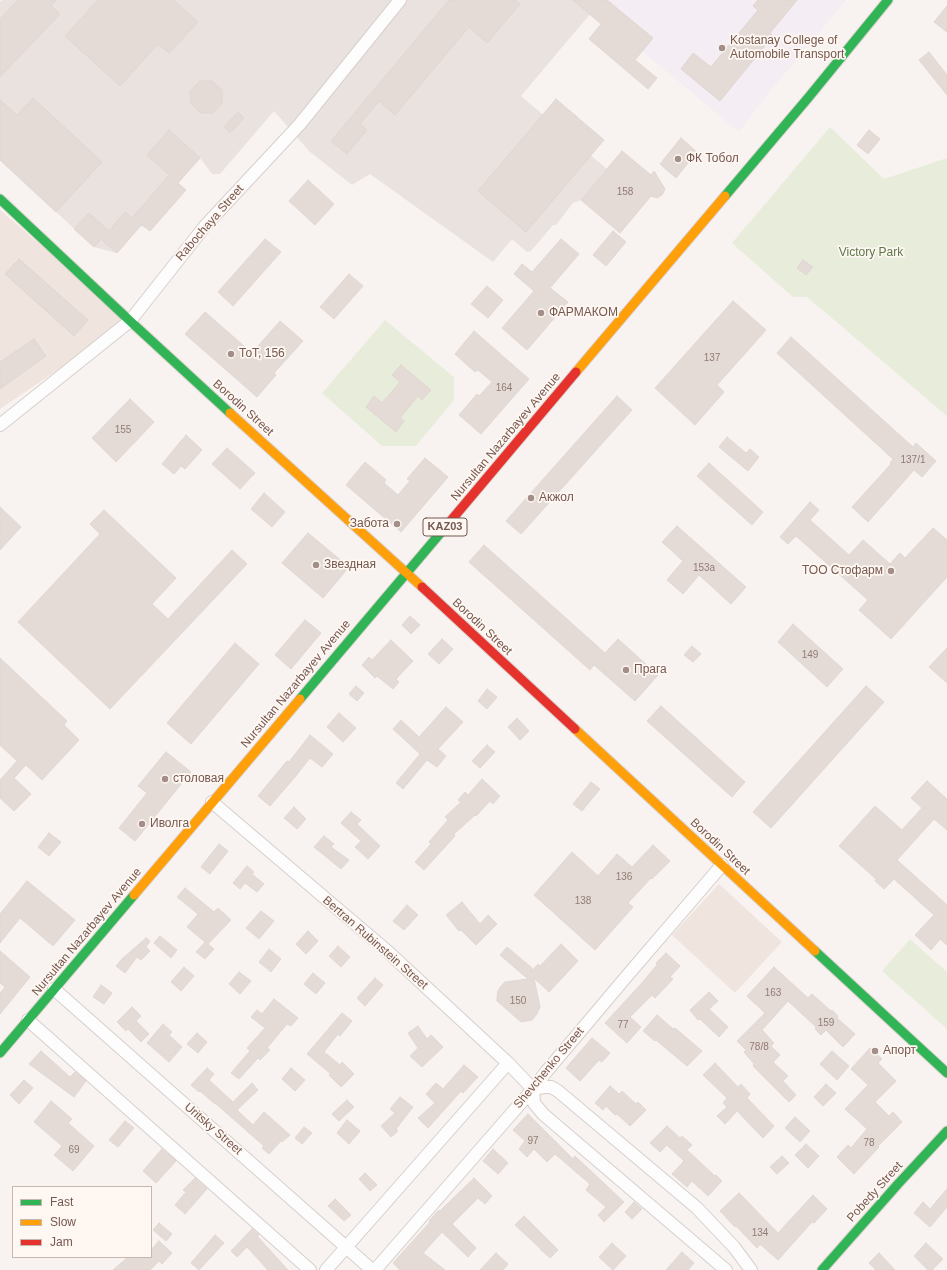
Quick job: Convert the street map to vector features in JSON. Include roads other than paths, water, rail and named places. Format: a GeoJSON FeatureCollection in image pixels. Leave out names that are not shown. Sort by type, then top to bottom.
{"type":"FeatureCollection","features":[{"type":"Feature","properties":{"kind":"street","name":"Rabochaya Street"},"geometry":{"type":"LineString","coordinates":[[0,425],[130,321],[205,226],[300,124],[400,0]]}},
{"type":"Feature","properties":{"kind":"street","name":"Nursultan Nazarbayev Avenue"},"geometry":{"type":"LineString","coordinates":[[0,1053],[808,98],[888,0]]}},
{"type":"Feature","properties":{"kind":"street","name":"Borodin Street"},"geometry":{"type":"LineString","coordinates":[[0,199],[130,321],[406,573],[947,1073]]}},
{"type":"Feature","properties":{"kind":"street","name":"Bertran Rubinstein Street"},"geometry":{"type":"LineString","coordinates":[[212,802],[386,950],[508,1063],[533,1089]]}},
{"type":"Feature","properties":{"kind":"street","name":"Shevchenko Street"},"geometry":{"type":"LineString","coordinates":[[373,1270],[533,1089],[722,865]]}},
{"type":"Feature","properties":{"kind":"street","name":"Uritsky Street"},"geometry":{"type":"LineString","coordinates":[[54,989],[373,1270]]}},
{"type":"Feature","properties":{"kind":"street"},"geometry":{"type":"LineString","coordinates":[[28,1020],[310,1270]]}},
{"type":"Feature","properties":{"kind":"street"},"geometry":{"type":"LineString","coordinates":[[326,1270],[508,1063]]}},
{"type":"Feature","properties":{"kind":"street"},"geometry":{"type":"LineString","coordinates":[[726,1270],[543,1114],[534,1103],[533,1089],[551,1087],[564,1096],[697,1208],[734,1247],[751,1270]]}},
{"type":"Feature","properties":{"kind":"street","name":"Pobedy Street"},"geometry":{"type":"LineString","coordinates":[[822,1270],[947,1131]]}},
{"type":"Feature","properties":{"kind":"place","name":"Kostanay College of Automobile Transport"},"geometry":{"type":"Point","coordinates":[722,48]}},
{"type":"Feature","properties":{"kind":"place","name":"ФК Тобол"},"geometry":{"type":"Point","coordinates":[678,159]}},
{"type":"Feature","properties":{"kind":"place","name":"ФАРМАКОМ"},"geometry":{"type":"Point","coordinates":[541,313]}},
{"type":"Feature","properties":{"kind":"place","name":"ТоТ, 156"},"geometry":{"type":"Point","coordinates":[231,354]}},
{"type":"Feature","properties":{"kind":"place","name":"Акжол"},"geometry":{"type":"Point","coordinates":[531,498]}},
{"type":"Feature","properties":{"kind":"place","name":"Забота"},"geometry":{"type":"Point","coordinates":[397,524]}},
{"type":"Feature","properties":{"kind":"place","name":"Звездная"},"geometry":{"type":"Point","coordinates":[316,565]}},
{"type":"Feature","properties":{"kind":"place","name":"ТОО Стофарм"},"geometry":{"type":"Point","coordinates":[891,571]}},
{"type":"Feature","properties":{"kind":"place","name":"Прага"},"geometry":{"type":"Point","coordinates":[626,670]}},
{"type":"Feature","properties":{"kind":"place","name":"столовая"},"geometry":{"type":"Point","coordinates":[165,779]}},
{"type":"Feature","properties":{"kind":"place","name":"Иволга"},"geometry":{"type":"Point","coordinates":[142,824]}},
{"type":"Feature","properties":{"kind":"place","name":"Апорт"},"geometry":{"type":"Point","coordinates":[875,1051]}},
{"type":"Feature","properties":{"kind":"park label","name":"Victory Park"},"geometry":{"type":"Point","coordinates":[871,253]}}]}
